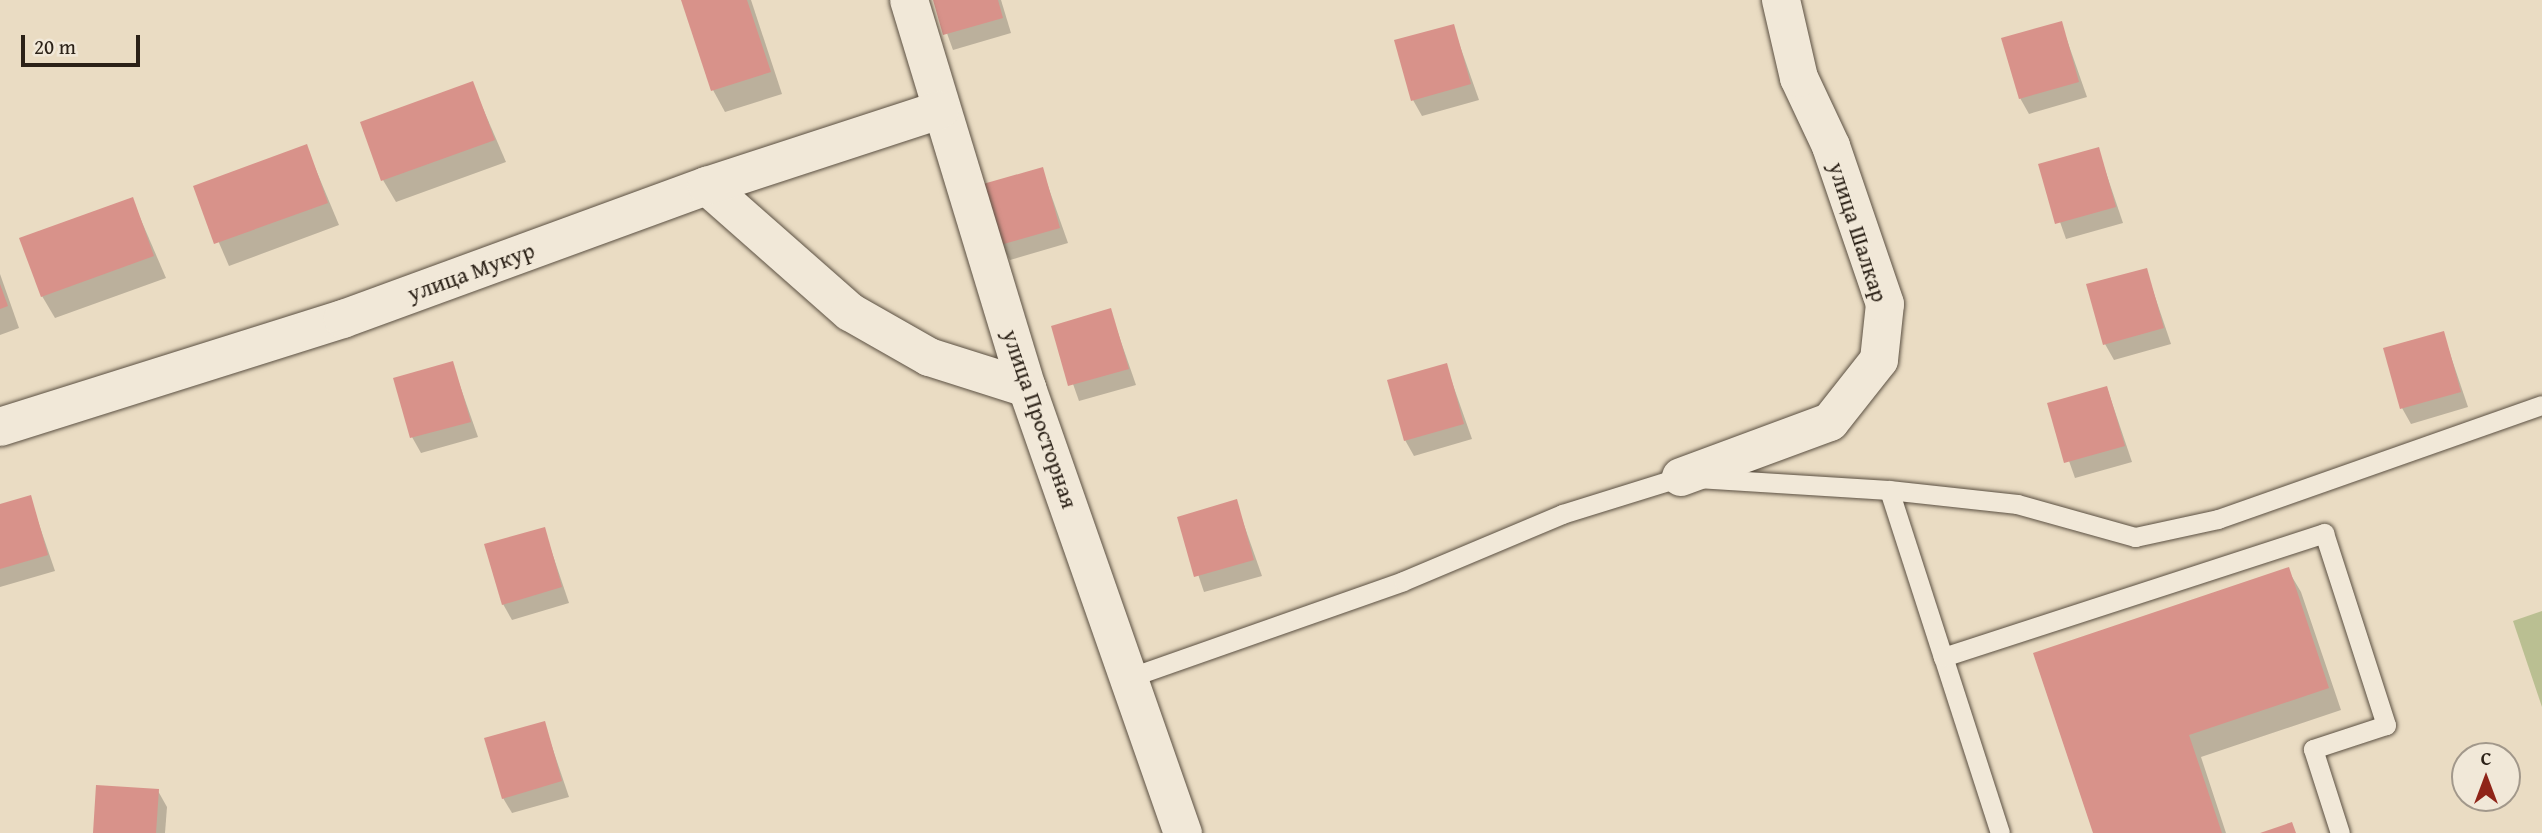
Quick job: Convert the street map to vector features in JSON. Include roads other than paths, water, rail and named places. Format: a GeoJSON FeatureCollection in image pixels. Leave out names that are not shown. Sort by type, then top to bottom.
{"type":"FeatureCollection","features":[{"type":"Feature","properties":{"kind":"street","name":"улица Просторная"},"geometry":{"type":"LineString","coordinates":[[909,0],[940,110],[1027,387],[1131,677],[1183,833]]}},
{"type":"Feature","properties":{"kind":"street","name":"улица Шалкар"},"geometry":{"type":"LineString","coordinates":[[1681,477],[1830,422],[1879,359],[1885,304],[1831,146],[1799,78],[1781,0]]}},
{"type":"Feature","properties":{"kind":"street","name":"улица Мукур"},"geometry":{"type":"LineString","coordinates":[[0,427],[343,319],[708,186],[940,110]]}},
{"type":"Feature","properties":{"kind":"street"},"geometry":{"type":"LineString","coordinates":[[708,186],[850,312],[929,357],[1027,387]]}},
{"type":"Feature","properties":{"kind":"lane"},"geometry":{"type":"LineString","coordinates":[[1131,677],[1404,582],[1562,514],[1681,477],[1889,490],[2017,504],[2135,537],[2218,519],[2542,405]]}},
{"type":"Feature","properties":{"kind":"lane"},"geometry":{"type":"LineString","coordinates":[[1889,490],[2000,833]]}},
{"type":"Feature","properties":{"kind":"lane"},"geometry":{"type":"LineString","coordinates":[[1943,657],[2324,533],[2386,725],[2313,749],[2340,833]]}}]}
